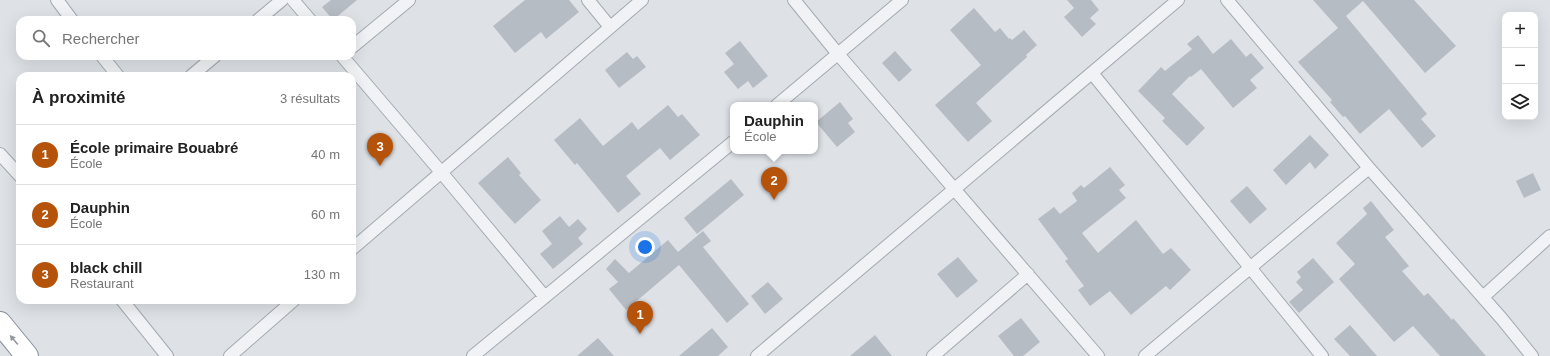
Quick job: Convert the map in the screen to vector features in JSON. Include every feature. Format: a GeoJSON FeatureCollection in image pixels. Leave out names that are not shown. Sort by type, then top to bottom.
{"type":"FeatureCollection","features":[{"type":"Feature","properties":{"kind":"highway"},"geometry":{"type":"LineString","coordinates":[[0,323],[27,356]]}},
{"type":"Feature","properties":{"kind":"street"},"geometry":{"type":"LineString","coordinates":[[57,0],[69,16]]}},
{"type":"Feature","properties":{"kind":"street"},"geometry":{"type":"LineString","coordinates":[[263,16],[282,0]]}},
{"type":"Feature","properties":{"kind":"street"},"geometry":{"type":"LineString","coordinates":[[293,0],[307,16]]}},
{"type":"Feature","properties":{"kind":"street"},"geometry":{"type":"LineString","coordinates":[[356,44],[409,0]]}},
{"type":"Feature","properties":{"kind":"street"},"geometry":{"type":"LineString","coordinates":[[588,0],[610,27]]}},
{"type":"Feature","properties":{"kind":"street"},"geometry":{"type":"LineString","coordinates":[[356,246],[642,0]]}},
{"type":"Feature","properties":{"kind":"street"},"geometry":{"type":"LineString","coordinates":[[794,0],[838,54],[1098,356]]}},
{"type":"Feature","properties":{"kind":"street"},"geometry":{"type":"LineString","coordinates":[[781,102],[902,0]]}},
{"type":"Feature","properties":{"kind":"street"},"geometry":{"type":"LineString","coordinates":[[757,356],[1178,0]]}},
{"type":"Feature","properties":{"kind":"street"},"geometry":{"type":"LineString","coordinates":[[1227,0],[1369,168],[1483,297],[1532,356]]}},
{"type":"Feature","properties":{"kind":"street"},"geometry":{"type":"LineString","coordinates":[[105,60],[115,72]]}},
{"type":"Feature","properties":{"kind":"street"},"geometry":{"type":"LineString","coordinates":[[196,72],[210,60]]}},
{"type":"Feature","properties":{"kind":"street"},"geometry":{"type":"LineString","coordinates":[[345,60],[356,72]]}},
{"type":"Feature","properties":{"kind":"street"},"geometry":{"type":"LineString","coordinates":[[356,72],[441,172],[544,297]]}},
{"type":"Feature","properties":{"kind":"street"},"geometry":{"type":"LineString","coordinates":[[1092,73],[1322,356]]}},
{"type":"Feature","properties":{"kind":"street"},"geometry":{"type":"LineString","coordinates":[[473,356],[730,144]]}},
{"type":"Feature","properties":{"kind":"street"},"geometry":{"type":"LineString","coordinates":[[0,154],[16,172]]}},
{"type":"Feature","properties":{"kind":"street"},"geometry":{"type":"LineString","coordinates":[[1145,356],[1369,168]]}},
{"type":"Feature","properties":{"kind":"street"},"geometry":{"type":"LineString","coordinates":[[1483,297],[1550,236]]}},
{"type":"Feature","properties":{"kind":"street"},"geometry":{"type":"LineString","coordinates":[[933,356],[1028,274]]}},
{"type":"Feature","properties":{"kind":"street"},"geometry":{"type":"LineString","coordinates":[[125,304],[167,356]]}},
{"type":"Feature","properties":{"kind":"street"},"geometry":{"type":"LineString","coordinates":[[230,356],[289,304]]}},
{"type":"Feature","properties":{"kind":"building"},"geometry":{"type":"Polygon","coordinates":[[[331,0],[357,0],[338,16],[330,16],[322,7],[331,0]]]}},
{"type":"Feature","properties":{"kind":"building"},"geometry":{"type":"Polygon","coordinates":[[[525,0],[569,0],[579,12],[546,39],[541,32],[515,53],[493,26],[525,0]]]}},
{"type":"Feature","properties":{"kind":"building"},"geometry":{"type":"Polygon","coordinates":[[[1067,0],[1091,0],[1099,10],[1090,18],[1096,24],[1082,37],[1064,17],[1074,8],[1067,0]]]}},
{"type":"Feature","properties":{"kind":"building"},"geometry":{"type":"Polygon","coordinates":[[[1313,0],[1414,0],[1456,46],[1425,73],[1363,1],[1346,16],[1427,114],[1421,119],[1436,136],[1422,148],[1389,109],[1360,134],[1345,116],[1343,117],[1330,102],[1332,100],[1298,62],[1338,28],[1313,0]]]}},
{"type":"Feature","properties":{"kind":"building"},"geometry":{"type":"Polygon","coordinates":[[[974,8],[995,32],[1000,28],[1009,39],[1010,38],[1012,40],[1024,30],[1037,45],[1026,55],[1027,57],[976,103],[992,121],[968,142],[935,105],[981,65],[950,30],[974,8]]]}},
{"type":"Feature","properties":{"kind":"building"},"geometry":{"type":"Polygon","coordinates":[[[1198,35],[1213,54],[1231,39],[1246,57],[1251,53],[1264,68],[1250,80],[1257,88],[1233,108],[1201,69],[1191,77],[1190,76],[1172,94],[1205,128],[1187,146],[1162,121],[1165,118],[1138,91],[1161,67],[1165,71],[1192,49],[1187,44],[1198,35]]]}},
{"type":"Feature","properties":{"kind":"building"},"geometry":{"type":"Polygon","coordinates":[[[740,41],[768,76],[753,88],[748,81],[738,89],[724,72],[734,64],[725,53],[740,41]]]}},
{"type":"Feature","properties":{"kind":"building"},"geometry":{"type":"Polygon","coordinates":[[[895,51],[912,70],[899,82],[882,63],[895,51]]]}},
{"type":"Feature","properties":{"kind":"building"},"geometry":{"type":"Polygon","coordinates":[[[627,52],[633,59],[637,56],[646,67],[619,88],[605,70],[627,52]]]}},
{"type":"Feature","properties":{"kind":"building"},"geometry":{"type":"Polygon","coordinates":[[[840,102],[853,119],[848,123],[855,132],[837,147],[818,124],[818,120],[840,102]]]}},
{"type":"Feature","properties":{"kind":"building"},"geometry":{"type":"Polygon","coordinates":[[[668,105],[678,117],[682,114],[700,135],[670,160],[660,148],[626,176],[641,194],[618,213],[577,163],[575,165],[554,140],[580,118],[603,146],[632,122],[638,130],[668,105]]]}},
{"type":"Feature","properties":{"kind":"building"},"geometry":{"type":"Polygon","coordinates":[[[1310,135],[1329,155],[1315,169],[1310,162],[1286,185],[1273,170],[1310,135]]]}},
{"type":"Feature","properties":{"kind":"building"},"geometry":{"type":"Polygon","coordinates":[[[508,157],[521,173],[519,175],[541,200],[515,224],[478,183],[508,157]]]}},
{"type":"Feature","properties":{"kind":"building"},"geometry":{"type":"Polygon","coordinates":[[[1110,167],[1125,185],[1119,190],[1126,198],[1082,233],[1098,253],[1136,220],[1163,254],[1171,248],[1191,270],[1170,290],[1166,286],[1131,315],[1110,291],[1090,306],[1078,290],[1084,286],[1065,261],[1068,259],[1038,219],[1054,207],[1060,214],[1077,201],[1072,193],[1081,185],[1084,188],[1110,167]]]}},
{"type":"Feature","properties":{"kind":"building"},"geometry":{"type":"Polygon","coordinates":[[[1533,173],[1541,190],[1524,198],[1516,181],[1533,173]]]}},
{"type":"Feature","properties":{"kind":"building"},"geometry":{"type":"Polygon","coordinates":[[[731,179],[744,195],[697,234],[684,218],[731,179]]]}},
{"type":"Feature","properties":{"kind":"building"},"geometry":{"type":"Polygon","coordinates":[[[1247,186],[1267,209],[1250,224],[1230,201],[1247,186]]]}},
{"type":"Feature","properties":{"kind":"building"},"geometry":{"type":"Polygon","coordinates":[[[1371,201],[1394,230],[1385,237],[1409,266],[1402,271],[1424,296],[1428,293],[1452,320],[1453,318],[1486,356],[1440,356],[1413,326],[1394,342],[1339,279],[1355,264],[1336,243],[1367,214],[1363,208],[1371,201]]]}},
{"type":"Feature","properties":{"kind":"building"},"geometry":{"type":"Polygon","coordinates":[[[560,216],[569,227],[578,219],[587,229],[578,238],[583,244],[553,269],[540,254],[552,244],[542,231],[560,216]]]}},
{"type":"Feature","properties":{"kind":"building"},"geometry":{"type":"Polygon","coordinates":[[[703,231],[711,241],[703,247],[749,304],[727,323],[679,265],[626,310],[609,289],[618,282],[606,269],[615,259],[629,273],[668,240],[678,252],[703,231]]]}},
{"type":"Feature","properties":{"kind":"building"},"geometry":{"type":"Polygon","coordinates":[[[958,257],[978,281],[957,298],[937,274],[958,257]]]}},
{"type":"Feature","properties":{"kind":"building"},"geometry":{"type":"Polygon","coordinates":[[[1313,258],[1334,282],[1299,313],[1289,302],[1303,290],[1296,282],[1301,277],[1297,272],[1313,258]]]}},
{"type":"Feature","properties":{"kind":"building"},"geometry":{"type":"Polygon","coordinates":[[[768,282],[783,299],[765,314],[751,296],[768,282]]]}},
{"type":"Feature","properties":{"kind":"building"},"geometry":{"type":"Polygon","coordinates":[[[1021,318],[1040,342],[1023,356],[1014,356],[998,336],[1021,318]]]}},
{"type":"Feature","properties":{"kind":"building"},"geometry":{"type":"Polygon","coordinates":[[[1350,325],[1377,356],[1350,356],[1334,339],[1350,325]]]}},
{"type":"Feature","properties":{"kind":"building"},"geometry":{"type":"Polygon","coordinates":[[[712,328],[728,347],[718,356],[679,356],[712,328]]]}},
{"type":"Feature","properties":{"kind":"building"},"geometry":{"type":"Polygon","coordinates":[[[875,335],[892,356],[850,356],[875,335]]]}},
{"type":"Feature","properties":{"kind":"building"},"geometry":{"type":"Polygon","coordinates":[[[598,338],[614,356],[577,356],[598,338]]]}},
{"type":"Feature","properties":{"kind":"place","name":"black chill"},"geometry":{"type":"Point","coordinates":[380,166]}},
{"type":"Feature","properties":{"kind":"place","name":"Dauphin"},"geometry":{"type":"Point","coordinates":[774,200]}},
{"type":"Feature","properties":{"kind":"place","name":"École primaire Bouabré"},"geometry":{"type":"Point","coordinates":[640,334]}}]}
